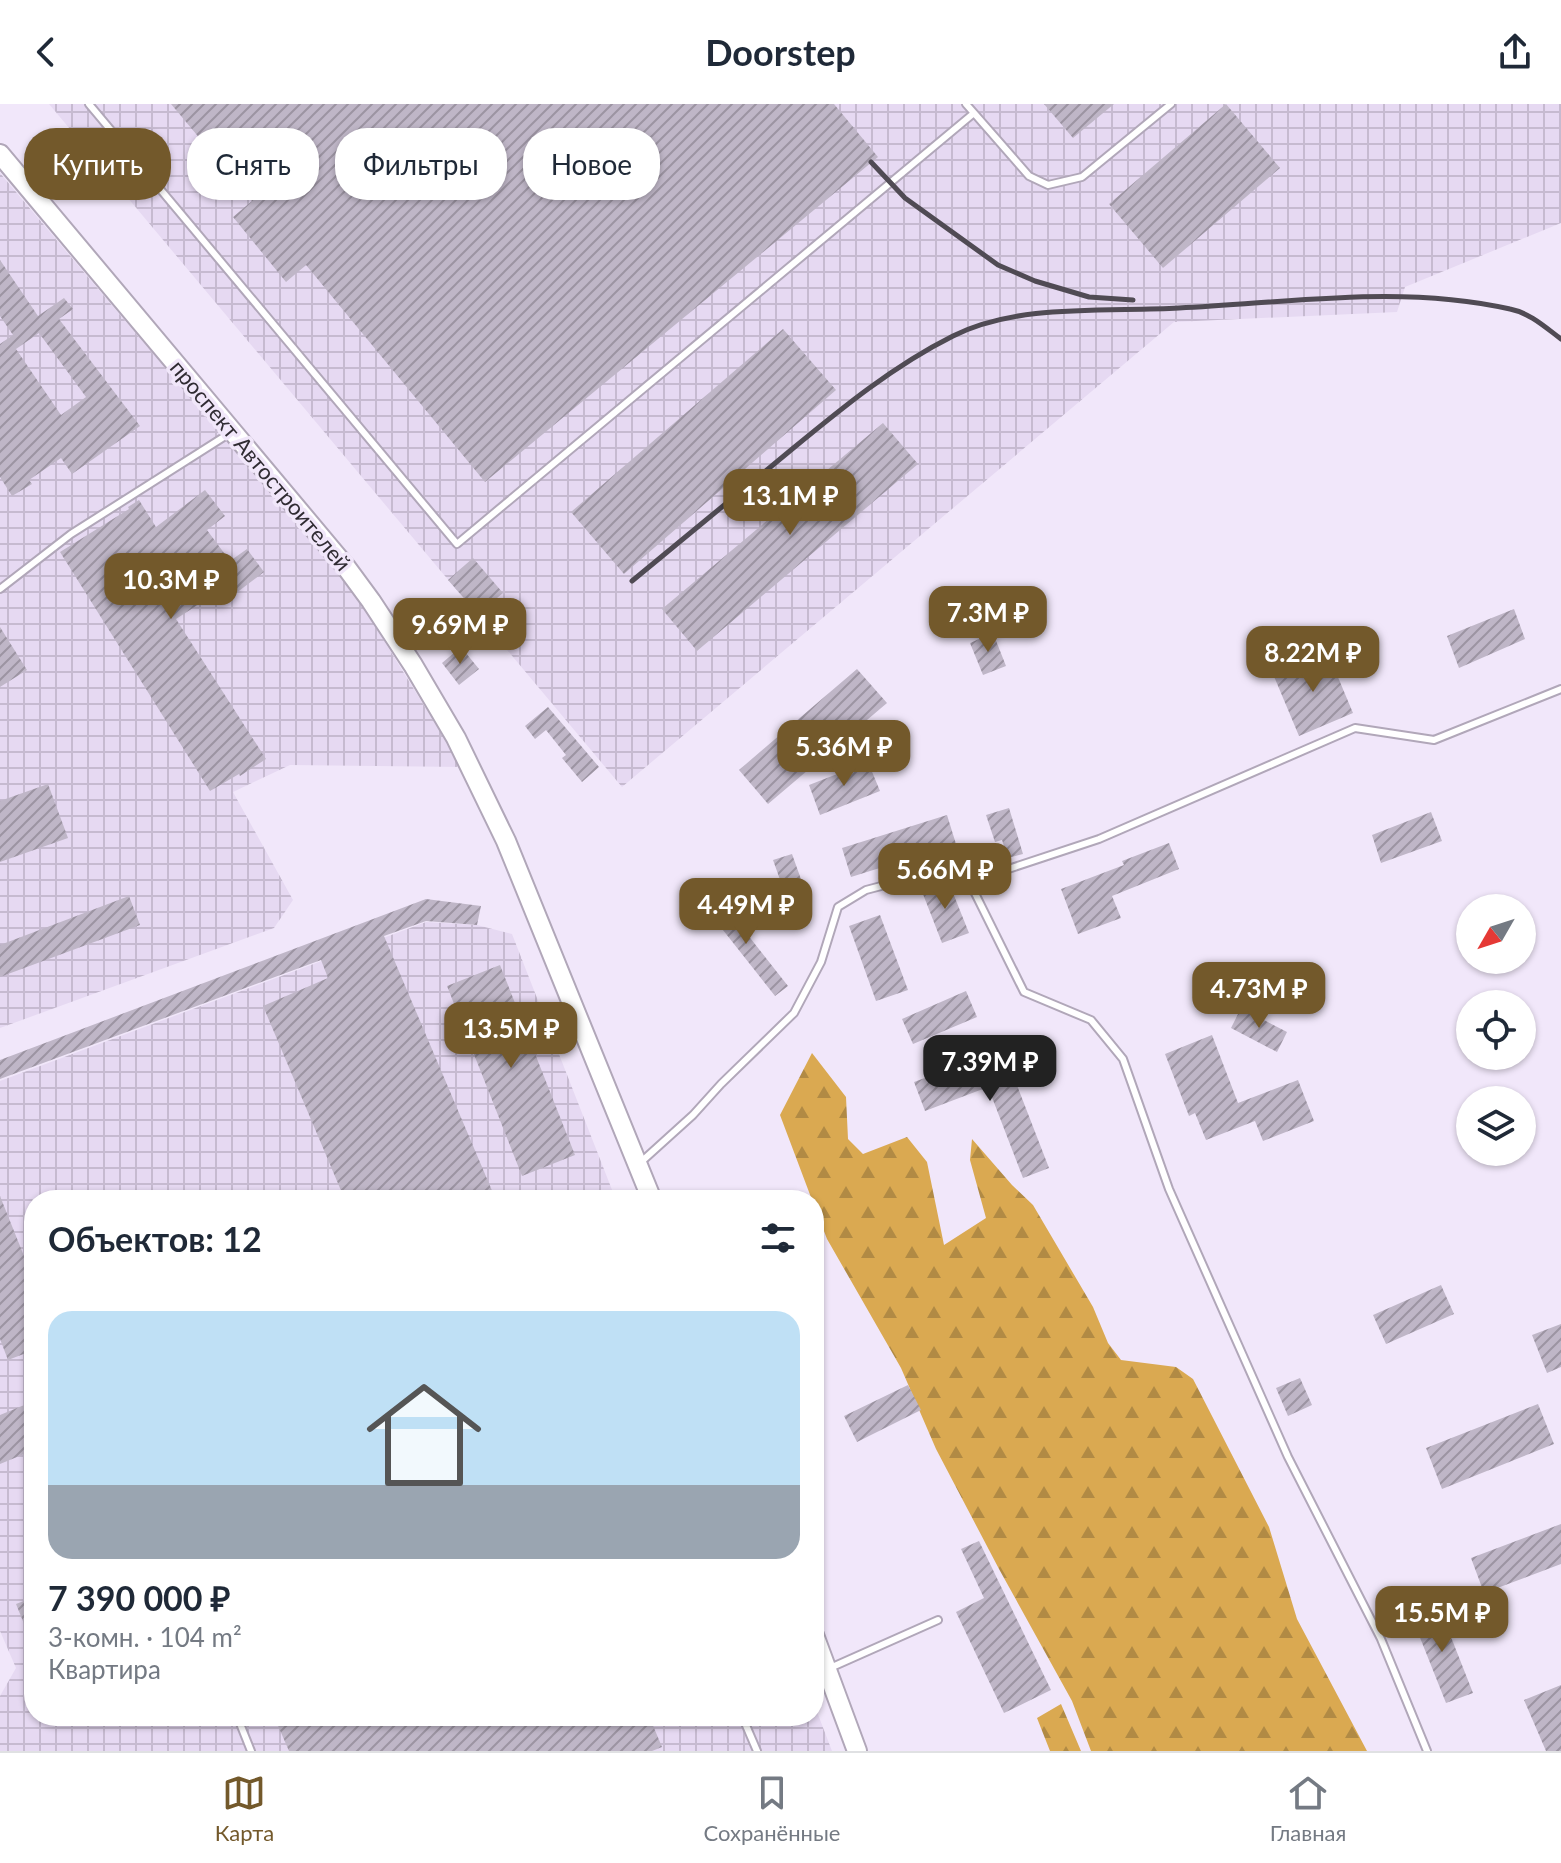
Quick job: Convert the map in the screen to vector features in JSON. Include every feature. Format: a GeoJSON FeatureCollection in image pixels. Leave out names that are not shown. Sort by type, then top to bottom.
{"type":"FeatureCollection","features":[{"type":"Feature","properties":{"kind":"main road","name":"проспект Автостроителей"},"geometry":{"type":"LineString","coordinates":[[0,154],[346,567],[413,665],[456,738],[506,841],[648,1190]]}},
{"type":"Feature","properties":{"kind":"main road"},"geometry":{"type":"LineString","coordinates":[[824,1662],[857,1751]]}},
{"type":"Feature","properties":{"kind":"lane"},"geometry":{"type":"LineString","coordinates":[[89,104],[457,544],[974,113]]}},
{"type":"Feature","properties":{"kind":"lane"},"geometry":{"type":"LineString","coordinates":[[966,104],[1029,176],[1048,185],[1082,177],[1171,104]]}},
{"type":"Feature","properties":{"kind":"lane"},"geometry":{"type":"LineString","coordinates":[[0,589],[71,534],[233,431]]}},
{"type":"Feature","properties":{"kind":"lane"},"geometry":{"type":"LineString","coordinates":[[969,882],[1099,839],[1355,728],[1434,740],[1561,689]]}},
{"type":"Feature","properties":{"kind":"lane"},"geometry":{"type":"LineString","coordinates":[[639,1164],[693,1115],[794,1013],[821,962],[838,907],[866,890],[961,865],[1024,992],[1091,1020],[1123,1059],[1175,1203],[1288,1457],[1381,1639],[1427,1751]]}},
{"type":"Feature","properties":{"kind":"lane"},"geometry":{"type":"LineString","coordinates":[[827,1670],[938,1620]]}},
{"type":"Feature","properties":{"kind":"lane"},"geometry":{"type":"LineString","coordinates":[[241,1726],[251,1751]]}},
{"type":"Feature","properties":{"kind":"lane"},"geometry":{"type":"LineString","coordinates":[[746,1726],[757,1751]]}},
{"type":"Feature","properties":{"kind":"shaded area"},"geometry":{"type":"Polygon","coordinates":[[[49,104],[1561,104],[1561,223],[1405,287],[1397,312],[1174,322],[622,787],[130,200],[171,200],[171,128],[69,128],[49,104]]]}},
{"type":"Feature","properties":{"kind":"shaded area"},"geometry":{"type":"Polygon","coordinates":[[[0,173],[352,589],[462,767],[290,765],[233,792],[293,900],[274,928],[0,1028],[0,173]]]}},
{"type":"Feature","properties":{"kind":"shaded area"},"geometry":{"type":"Polygon","coordinates":[[[426,922],[477,925],[512,934],[612,1190],[24,1190],[24,1726],[822,1726],[832,1751],[0,1751],[0,1696],[16,1668],[0,1631],[0,1081],[426,922]]]}},
{"type":"Feature","properties":{"kind":"green space"},"geometry":{"type":"Polygon","coordinates":[[[812,1053],[846,1097],[848,1139],[863,1154],[907,1137],[927,1162],[944,1245],[986,1218],[970,1160],[972,1139],[1033,1205],[1093,1307],[1108,1343],[1121,1360],[1176,1367],[1193,1379],[1269,1527],[1297,1619],[1367,1751],[1091,1751],[1072,1701],[936,1449],[901,1368],[827,1239],[824,1231],[824,1190],[808,1190],[780,1115],[812,1053]]]}},
{"type":"Feature","properties":{"kind":"green space"},"geometry":{"type":"Polygon","coordinates":[[[1061,1704],[1081,1751],[1050,1751],[1037,1718],[1061,1704]]]}},
{"type":"Feature","properties":{"kind":"building"},"geometry":{"type":"Polygon","coordinates":[[[171,104],[834,104],[878,157],[485,482],[306,265],[286,282],[233,217],[251,200],[319,200],[319,128],[191,128],[171,104]]]}},
{"type":"Feature","properties":{"kind":"building"},"geometry":{"type":"Polygon","coordinates":[[[1044,104],[1114,104],[1073,138],[1044,104]]]}},
{"type":"Feature","properties":{"kind":"building"},"geometry":{"type":"Polygon","coordinates":[[[1226,104],[1280,168],[1163,268],[1109,204],[1226,104]]]}},
{"type":"Feature","properties":{"kind":"building"},"geometry":{"type":"Polygon","coordinates":[[[0,260],[38,316],[64,298],[73,309],[59,319],[140,426],[72,474],[61,458],[29,480],[32,484],[12,496],[0,477],[0,344],[13,335],[0,316],[0,260]],[[39,333],[16,349],[61,415],[86,397],[39,333]]]}},
{"type":"Feature","properties":{"kind":"building"},"geometry":{"type":"Polygon","coordinates":[[[783,329],[836,390],[624,574],[571,512],[783,329]]]}},
{"type":"Feature","properties":{"kind":"building"},"geometry":{"type":"Polygon","coordinates":[[[883,423],[918,464],[697,651],[662,609],[883,423]]]}},
{"type":"Feature","properties":{"kind":"building"},"geometry":{"type":"Polygon","coordinates":[[[205,490],[225,516],[207,530],[230,561],[247,549],[264,572],[223,603],[216,593],[176,619],[266,759],[210,791],[60,552],[139,500],[156,527],[205,490]]]}},
{"type":"Feature","properties":{"kind":"building"},"geometry":{"type":"Polygon","coordinates":[[[473,558],[503,593],[478,614],[448,580],[473,558]]]}},
{"type":"Feature","properties":{"kind":"building"},"geometry":{"type":"Polygon","coordinates":[[[1514,609],[1525,639],[1459,668],[1447,636],[1514,609]]]}},
{"type":"Feature","properties":{"kind":"building"},"geometry":{"type":"Polygon","coordinates":[[[0,627],[27,670],[0,687],[0,627]]]}},
{"type":"Feature","properties":{"kind":"building"},"geometry":{"type":"Polygon","coordinates":[[[993,633],[1006,666],[983,675],[970,643],[993,633]]]}},
{"type":"Feature","properties":{"kind":"building"},"geometry":{"type":"Polygon","coordinates":[[[461,647],[479,669],[459,685],[442,663],[461,647]]]}},
{"type":"Feature","properties":{"kind":"building"},"geometry":{"type":"Polygon","coordinates":[[[1327,651],[1353,713],[1299,736],[1273,674],[1327,651]]]}},
{"type":"Feature","properties":{"kind":"building"},"geometry":{"type":"Polygon","coordinates":[[[857,669],[887,703],[768,804],[739,770],[857,669]]]}},
{"type":"Feature","properties":{"kind":"building"},"geometry":{"type":"Polygon","coordinates":[[[548,707],[599,767],[582,782],[562,758],[566,755],[546,730],[535,739],[525,726],[548,707]]]}},
{"type":"Feature","properties":{"kind":"building"},"geometry":{"type":"Polygon","coordinates":[[[868,762],[880,791],[820,815],[809,785],[868,762]]]}},
{"type":"Feature","properties":{"kind":"building"},"geometry":{"type":"Polygon","coordinates":[[[48,784],[68,838],[0,862],[0,801],[48,784]]]}},
{"type":"Feature","properties":{"kind":"building"},"geometry":{"type":"Polygon","coordinates":[[[1009,808],[1023,854],[1008,858],[1002,840],[995,842],[986,815],[1009,808]]]}},
{"type":"Feature","properties":{"kind":"building"},"geometry":{"type":"Polygon","coordinates":[[[1431,812],[1442,841],[1381,863],[1372,835],[1431,812]]]}},
{"type":"Feature","properties":{"kind":"building"},"geometry":{"type":"Polygon","coordinates":[[[947,815],[956,844],[851,877],[842,848],[947,815]]]}},
{"type":"Feature","properties":{"kind":"building"},"geometry":{"type":"Polygon","coordinates":[[[1169,843],[1179,869],[1112,896],[1121,918],[1078,934],[1061,889],[1124,865],[1122,861],[1169,843]]]}},
{"type":"Feature","properties":{"kind":"building"},"geometry":{"type":"Polygon","coordinates":[[[792,854],[802,882],[783,888],[773,860],[792,854]]]}},
{"type":"Feature","properties":{"kind":"building"},"geometry":{"type":"Polygon","coordinates":[[[947,878],[969,933],[942,943],[921,889],[947,878]]]}},
{"type":"Feature","properties":{"kind":"building"},"geometry":{"type":"Polygon","coordinates":[[[129,896],[140,925],[0,977],[0,945],[129,896]]]}},
{"type":"Feature","properties":{"kind":"building"},"geometry":{"type":"Polygon","coordinates":[[[717,896],[788,986],[775,996],[704,906],[717,896]]]}},
{"type":"Feature","properties":{"kind":"building"},"geometry":{"type":"Polygon","coordinates":[[[426,899],[481,906],[477,925],[426,921],[384,936],[492,1190],[341,1190],[263,1006],[328,978],[321,960],[0,1079],[0,1060],[426,899]]]}},
{"type":"Feature","properties":{"kind":"building"},"geometry":{"type":"Polygon","coordinates":[[[880,915],[908,990],[876,1001],[849,926],[880,915]]]}},
{"type":"Feature","properties":{"kind":"building"},"geometry":{"type":"Polygon","coordinates":[[[500,965],[575,1155],[522,1176],[447,986],[500,965]]]}},
{"type":"Feature","properties":{"kind":"building"},"geometry":{"type":"Polygon","coordinates":[[[966,991],[977,1017],[913,1044],[902,1019],[966,991]]]}},
{"type":"Feature","properties":{"kind":"building"},"geometry":{"type":"Polygon","coordinates":[[[1241,1008],[1287,1032],[1277,1052],[1231,1028],[1241,1008]]]}},
{"type":"Feature","properties":{"kind":"building"},"geometry":{"type":"Polygon","coordinates":[[[1212,1035],[1238,1103],[1298,1080],[1314,1121],[1263,1141],[1255,1121],[1206,1140],[1195,1113],[1189,1116],[1165,1054],[1212,1035]]]}},
{"type":"Feature","properties":{"kind":"building"},"geometry":{"type":"Polygon","coordinates":[[[1003,1049],[1049,1168],[1023,1178],[988,1087],[925,1111],[914,1082],[1003,1049]]]}},
{"type":"Feature","properties":{"kind":"building"},"geometry":{"type":"Polygon","coordinates":[[[0,1196],[24,1256],[24,1354],[8,1360],[0,1339],[0,1196]]]}},
{"type":"Feature","properties":{"kind":"building"},"geometry":{"type":"Polygon","coordinates":[[[1441,1285],[1454,1314],[1386,1344],[1373,1315],[1441,1285]]]}},
{"type":"Feature","properties":{"kind":"building"},"geometry":{"type":"Polygon","coordinates":[[[1561,1324],[1561,1367],[1547,1373],[1532,1335],[1561,1324]]]}},
{"type":"Feature","properties":{"kind":"building"},"geometry":{"type":"Polygon","coordinates":[[[1300,1378],[1312,1405],[1288,1416],[1276,1388],[1300,1378]]]}},
{"type":"Feature","properties":{"kind":"building"},"geometry":{"type":"Polygon","coordinates":[[[908,1385],[921,1410],[857,1442],[844,1416],[908,1385]]]}},
{"type":"Feature","properties":{"kind":"building"},"geometry":{"type":"Polygon","coordinates":[[[1538,1404],[1554,1444],[1442,1489],[1426,1448],[1538,1404]]]}},
{"type":"Feature","properties":{"kind":"building"},"geometry":{"type":"Polygon","coordinates":[[[24,1405],[24,1454],[0,1464],[0,1415],[24,1405]]]}},
{"type":"Feature","properties":{"kind":"building"},"geometry":{"type":"Polygon","coordinates":[[[1561,1524],[1561,1564],[1484,1593],[1471,1558],[1561,1524]]]}},
{"type":"Feature","properties":{"kind":"building"},"geometry":{"type":"Polygon","coordinates":[[[979,1541],[1051,1690],[1004,1713],[956,1612],[984,1598],[961,1549],[979,1541]]]}},
{"type":"Feature","properties":{"kind":"building"},"geometry":{"type":"Polygon","coordinates":[[[24,1601],[24,1624],[16,1604],[24,1601]]]}},
{"type":"Feature","properties":{"kind":"building"},"geometry":{"type":"Polygon","coordinates":[[[1438,1604],[1473,1693],[1446,1703],[1411,1615],[1438,1604]]]}},
{"type":"Feature","properties":{"kind":"building"},"geometry":{"type":"Polygon","coordinates":[[[1561,1685],[1561,1751],[1546,1751],[1524,1700],[1561,1685]]]}},
{"type":"Feature","properties":{"kind":"building"},"geometry":{"type":"Polygon","coordinates":[[[278,1726],[653,1726],[662,1747],[652,1751],[289,1751],[278,1726]]]}},
{"type":"Feature","properties":{"kind":"railway"},"geometry":{"type":"LineString","coordinates":[[871,162],[905,198],[998,265],[1035,281],[1089,297],[1133,300]]}},
{"type":"Feature","properties":{"kind":"railway"},"geometry":{"type":"LineString","coordinates":[[632,581],[869,388],[931,348],[979,325],[1006,318],[1064,311],[1386,296],[1469,302],[1517,311],[1561,339]]}}]}
